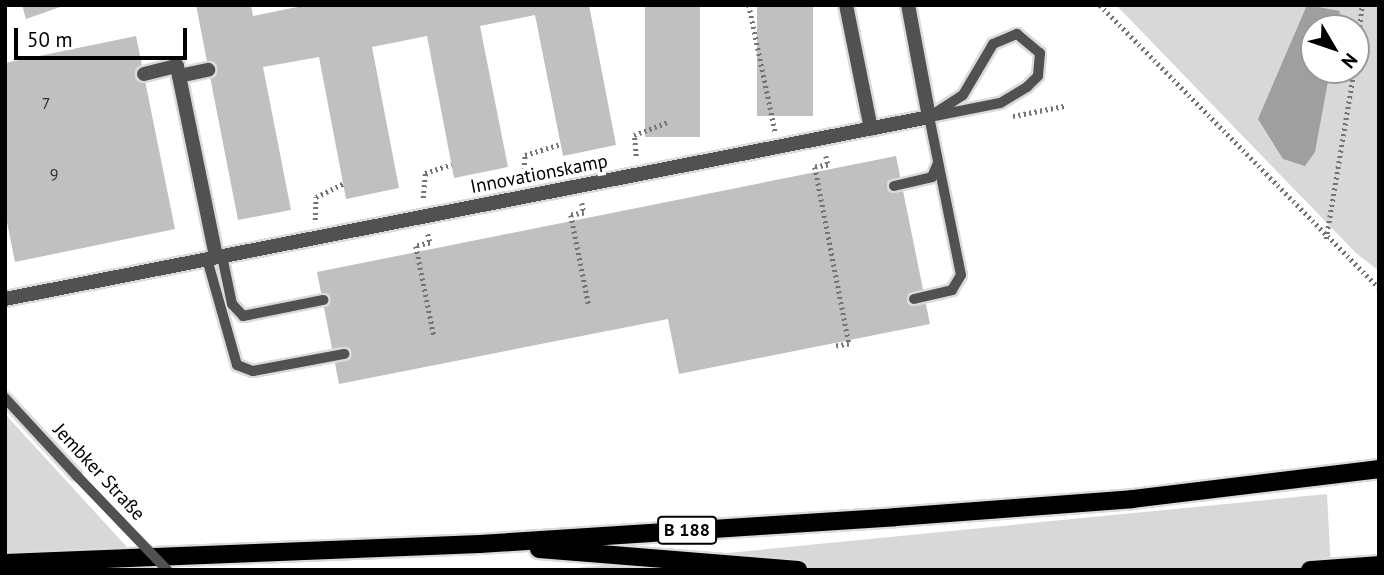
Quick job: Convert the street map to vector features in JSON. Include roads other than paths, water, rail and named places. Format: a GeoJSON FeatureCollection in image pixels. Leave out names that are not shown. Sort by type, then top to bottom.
{"type":"FeatureCollection","features":[{"type":"Feature","properties":{"kind":"main road","name":"B 188"},"geometry":{"type":"LineString","coordinates":[[5,563],[480,544],[1132,499],[1374,469]]}},
{"type":"Feature","properties":{"kind":"main road"},"geometry":{"type":"LineString","coordinates":[[480,544],[798,570]]}},
{"type":"Feature","properties":{"kind":"main road"},"geometry":{"type":"LineString","coordinates":[[1310,570],[1379,565]]}},
{"type":"Feature","properties":{"kind":"street"},"geometry":{"type":"LineString","coordinates":[[846,5],[871,129]]}},
{"type":"Feature","properties":{"kind":"street"},"geometry":{"type":"LineString","coordinates":[[908,5],[929,117]]}},
{"type":"Feature","properties":{"kind":"street"},"geometry":{"type":"LineString","coordinates":[[144,74],[177,66],[215,258]]}},
{"type":"Feature","properties":{"kind":"street"},"geometry":{"type":"LineString","coordinates":[[179,76],[208,70]]}},
{"type":"Feature","properties":{"kind":"street","name":"Innovationskamp"},"geometry":{"type":"LineString","coordinates":[[5,299],[929,117]]}},
{"type":"Feature","properties":{"kind":"lane"},"geometry":{"type":"LineString","coordinates":[[1017,34],[1027,37],[1040,52],[1038,76],[1000,103],[929,117],[962,95],[993,44],[1017,34]]}},
{"type":"Feature","properties":{"kind":"lane"},"geometry":{"type":"LineString","coordinates":[[914,299],[952,290],[961,275],[929,117]]}},
{"type":"Feature","properties":{"kind":"lane"},"geometry":{"type":"LineString","coordinates":[[894,186],[932,177],[937,156]]}},
{"type":"Feature","properties":{"kind":"lane"},"geometry":{"type":"LineString","coordinates":[[215,258],[232,304],[243,316],[323,300]]}},
{"type":"Feature","properties":{"kind":"lane"},"geometry":{"type":"LineString","coordinates":[[215,258],[237,365],[253,371],[344,354]]}},
{"type":"Feature","properties":{"kind":"lane","name":"Jembker Straße"},"geometry":{"type":"LineString","coordinates":[[5,398],[167,570]]}}]}
